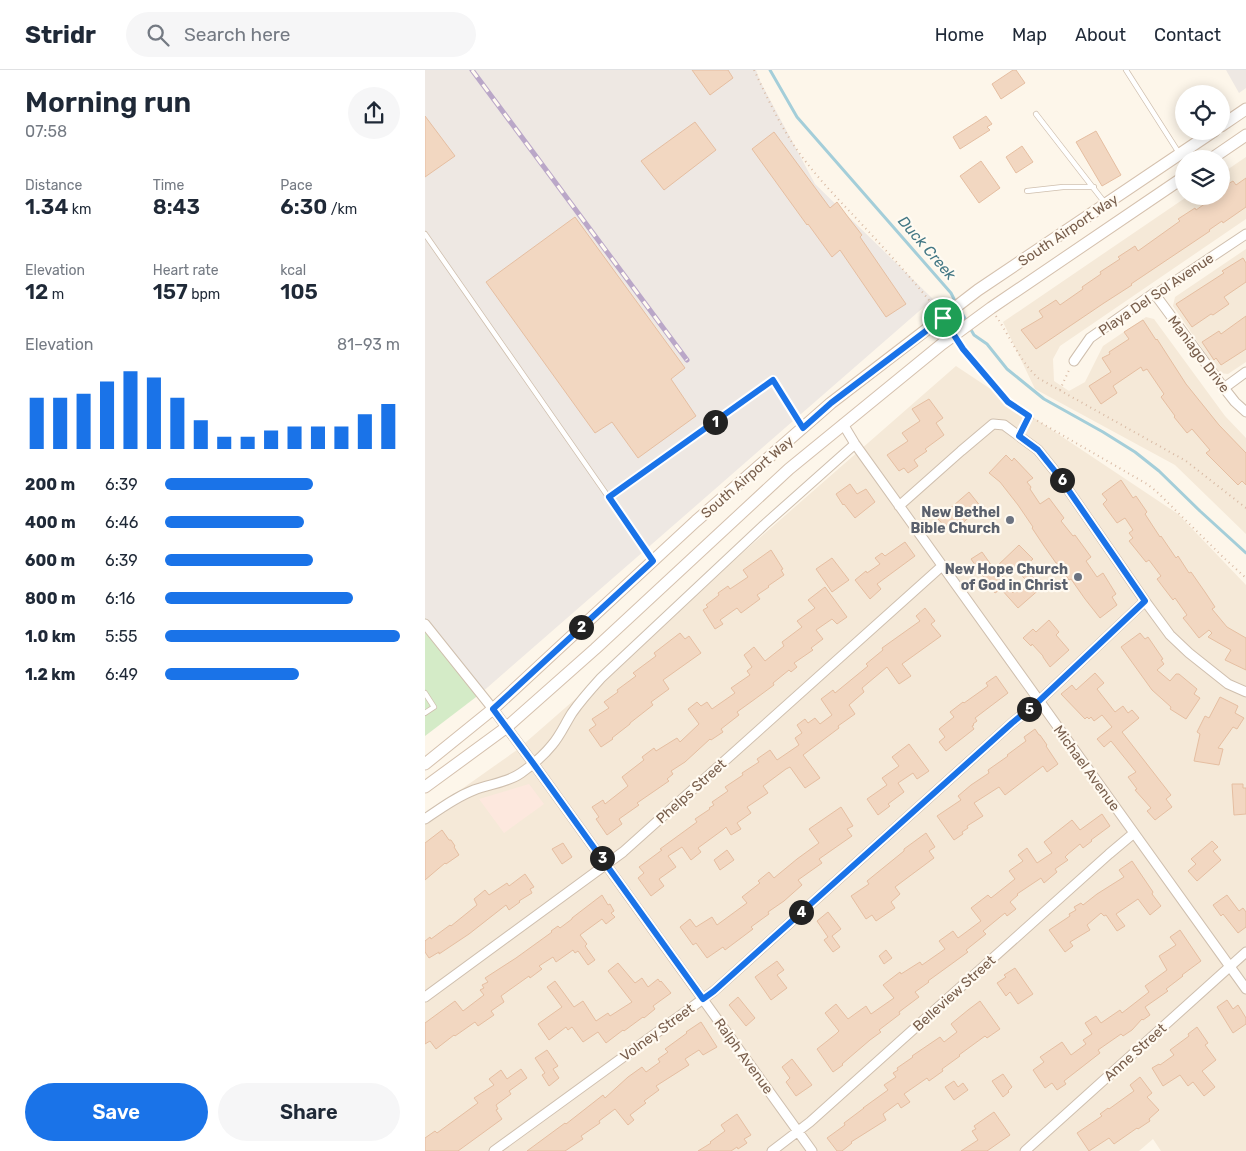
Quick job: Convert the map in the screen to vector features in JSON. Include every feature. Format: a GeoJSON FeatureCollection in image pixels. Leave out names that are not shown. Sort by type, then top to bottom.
{"type":"FeatureCollection","features":[{"type":"Feature","properties":{"kind":"main road"},"geometry":{"type":"LineString","coordinates":[[1230,120],[1246,109]]}},
{"type":"Feature","properties":{"kind":"main road"},"geometry":{"type":"LineString","coordinates":[[1224,150],[1246,135]]}},
{"type":"Feature","properties":{"kind":"main road","name":"South Airport Way"},"geometry":{"type":"LineString","coordinates":[[1185,150],[1200,140]]}},
{"type":"Feature","properties":{"kind":"main road","name":"South Airport Way"},"geometry":{"type":"LineString","coordinates":[[425,764],[493,709],[696,521],[831,403],[973,295],[1175,157]]}},
{"type":"Feature","properties":{"kind":"main road","name":"South Airport Way"},"geometry":{"type":"LineString","coordinates":[[425,787],[507,727],[595,649],[789,469],[843,424],[988,310],[1175,183]]}},
{"type":"Feature","properties":{"kind":"street","name":"Playa Del Sol Avenue"},"geometry":{"type":"LineString","coordinates":[[1074,360],[1090,338],[1154,293],[1156,294],[1246,234]]}},
{"type":"Feature","properties":{"kind":"street","name":"Maniago Drive"},"geometry":{"type":"LineString","coordinates":[[1154,293],[1224,388],[1246,412]]}},
{"type":"Feature","properties":{"kind":"street"},"geometry":{"type":"LineString","coordinates":[[1224,388],[1246,372]]}},
{"type":"Feature","properties":{"kind":"street","name":"Michael Avenue"},"geometry":{"type":"LineString","coordinates":[[843,424],[899,506],[1246,989]]}},
{"type":"Feature","properties":{"kind":"street"},"geometry":{"type":"LineString","coordinates":[[899,506],[993,424],[1004,425],[1038,450],[1058,475],[1170,635],[1228,684],[1246,692]]}},
{"type":"Feature","properties":{"kind":"street"},"geometry":{"type":"LineString","coordinates":[[425,819],[457,797],[508,780],[520,774],[533,763],[552,745],[584,697],[601,678],[764,525],[855,444]]}},
{"type":"Feature","properties":{"kind":"street","name":"Phelps Street"},"geometry":{"type":"LineString","coordinates":[[425,997],[623,852],[942,566]]}},
{"type":"Feature","properties":{"kind":"street","name":"Volney Street"},"geometry":{"type":"LineString","coordinates":[[494,1151],[714,991],[1012,723],[1039,701],[1145,601]]}},
{"type":"Feature","properties":{"kind":"street","name":"Ralph Avenue"},"geometry":{"type":"LineString","coordinates":[[425,624],[507,727],[812,1151]]}},
{"type":"Feature","properties":{"kind":"street","name":"Belleview Street"},"geometry":{"type":"LineString","coordinates":[[771,1151],[810,1122],[1134,833]]}},
{"type":"Feature","properties":{"kind":"street","name":"Anne Street"},"geometry":{"type":"LineString","coordinates":[[1025,1151],[1246,952]]}},
{"type":"Feature","properties":{"kind":"lane"},"geometry":{"type":"LineString","coordinates":[[1126,70],[1176,150]]}},
{"type":"Feature","properties":{"kind":"lane"},"geometry":{"type":"LineString","coordinates":[[1036,114],[1106,204]]}},
{"type":"Feature","properties":{"kind":"lane"},"geometry":{"type":"LineString","coordinates":[[1027,192],[1063,187],[1094,187]]}},
{"type":"Feature","properties":{"kind":"lane"},"geometry":{"type":"LineString","coordinates":[[425,234],[653,561]]}},
{"type":"Feature","properties":{"kind":"lane"},"geometry":{"type":"LineString","coordinates":[[609,497],[773,380],[803,428]]}},
{"type":"Feature","properties":{"kind":"lane"},"geometry":{"type":"LineString","coordinates":[[425,693],[434,707],[425,713]]}},
{"type":"Feature","properties":{"kind":"path"},"geometry":{"type":"LineString","coordinates":[[754,70],[775,114],[801,155],[829,189],[913,281],[943,318]]}},
{"type":"Feature","properties":{"kind":"path"},"geometry":{"type":"LineString","coordinates":[[988,310],[1007,332],[1015,349],[1029,370],[1039,378],[1186,462],[1246,508]]}},
{"type":"Feature","properties":{"kind":"path"},"geometry":{"type":"LineString","coordinates":[[954,336],[1008,402],[1156,490],[1246,578]]}},
{"type":"Feature","properties":{"kind":"path"},"geometry":{"type":"LineString","coordinates":[[1060,390],[1074,360]]}},
{"type":"Feature","properties":{"kind":"path"},"geometry":{"type":"LineString","coordinates":[[1019,436],[1029,416]]}},
{"type":"Feature","properties":{"kind":"shaded area"},"geometry":{"type":"Polygon","coordinates":[[[425,70],[756,70],[760,81],[815,184],[933,299],[480,694],[425,618],[425,70]]]}},
{"type":"Feature","properties":{"kind":"shaded area"},"geometry":{"type":"Polygon","coordinates":[[[1226,70],[1246,70],[1246,88],[1239,93],[1226,70]]]}},
{"type":"Feature","properties":{"kind":"shaded area"},"geometry":{"type":"Polygon","coordinates":[[[1246,157],[1246,219],[1060,346],[1053,359],[1054,381],[1069,391],[1085,382],[1103,346],[1146,317],[1154,319],[1225,416],[1246,438],[1246,534],[1175,465],[1035,389],[1003,322],[1175,205],[1230,205],[1230,168],[1246,157]]]}},
{"type":"Feature","properties":{"kind":"shaded area"},"geometry":{"type":"Polygon","coordinates":[[[1246,249],[1246,362],[1228,374],[1219,373],[1173,306],[1175,297],[1246,249]]]}},
{"type":"Feature","properties":{"kind":"shaded area"},"geometry":{"type":"Polygon","coordinates":[[[956,366],[1178,514],[1246,585],[1246,1151],[1161,1151],[1153,1139],[1139,1151],[425,1151],[425,815],[517,750],[956,366]]]}},
{"type":"Feature","properties":{"kind":"shaded area"},"geometry":{"type":"Polygon","coordinates":[[[529,784],[544,804],[504,833],[479,799],[529,784]]]}},
{"type":"Feature","properties":{"kind":"green space"},"geometry":{"type":"Polygon","coordinates":[[[425,618],[480,694],[425,736],[425,618]]]}},
{"type":"Feature","properties":{"kind":"building"},"geometry":{"type":"Polygon","coordinates":[[[692,70],[728,70],[733,78],[710,95],[692,70]]]}},
{"type":"Feature","properties":{"kind":"building"},"geometry":{"type":"Polygon","coordinates":[[[1013,70],[1016,70],[1025,83],[1001,99],[992,84],[1013,70]]]}},
{"type":"Feature","properties":{"kind":"building"},"geometry":{"type":"Polygon","coordinates":[[[425,116],[455,156],[425,177],[425,116]]]}},
{"type":"Feature","properties":{"kind":"building"},"geometry":{"type":"Polygon","coordinates":[[[986,116],[992,124],[987,127],[990,130],[960,149],[953,137],[986,116]]]}},
{"type":"Feature","properties":{"kind":"building"},"geometry":{"type":"Polygon","coordinates":[[[695,122],[716,150],[664,190],[641,161],[695,122]]]}},
{"type":"Feature","properties":{"kind":"building"},"geometry":{"type":"Polygon","coordinates":[[[1096,131],[1121,175],[1102,186],[1076,142],[1096,131]]]}},
{"type":"Feature","properties":{"kind":"building"},"geometry":{"type":"Polygon","coordinates":[[[774,132],[830,208],[837,202],[862,235],[860,237],[906,304],[886,317],[840,250],[832,257],[807,225],[752,149],[774,132]]]}},
{"type":"Feature","properties":{"kind":"building"},"geometry":{"type":"Polygon","coordinates":[[[1022,146],[1033,162],[1016,173],[1006,157],[1022,146]]]}},
{"type":"Feature","properties":{"kind":"building"},"geometry":{"type":"Polygon","coordinates":[[[981,161],[1000,188],[979,203],[960,176],[981,161]]]}},
{"type":"Feature","properties":{"kind":"building"},"geometry":{"type":"Polygon","coordinates":[[[1246,178],[1246,207],[1223,223],[1222,221],[1132,285],[1036,349],[1021,330],[1043,317],[1039,311],[1056,300],[1060,305],[1083,289],[1082,287],[1101,274],[1100,272],[1120,259],[1118,257],[1135,246],[1138,251],[1195,208],[1196,210],[1203,205],[1230,205],[1230,183],[1233,181],[1236,185],[1246,178]]]}},
{"type":"Feature","properties":{"kind":"building"},"geometry":{"type":"Polygon","coordinates":[[[575,217],[685,368],[671,379],[696,416],[638,458],[612,422],[595,433],[486,282],[575,217]]]}},
{"type":"Feature","properties":{"kind":"building"},"geometry":{"type":"Polygon","coordinates":[[[1243,258],[1246,263],[1246,282],[1224,297],[1229,304],[1192,327],[1176,304],[1224,273],[1222,271],[1243,258]]]}},
{"type":"Feature","properties":{"kind":"building"},"geometry":{"type":"Polygon","coordinates":[[[1246,316],[1246,349],[1221,365],[1216,358],[1214,360],[1202,342],[1219,331],[1221,334],[1246,316]]]}},
{"type":"Feature","properties":{"kind":"building"},"geometry":{"type":"Polygon","coordinates":[[[1143,320],[1186,384],[1219,425],[1246,453],[1246,485],[1242,481],[1238,485],[1206,453],[1210,450],[1192,429],[1187,433],[1161,397],[1164,394],[1147,369],[1143,371],[1141,367],[1113,386],[1117,393],[1101,404],[1089,386],[1111,372],[1102,358],[1129,339],[1124,332],[1143,320]]]}},
{"type":"Feature","properties":{"kind":"building"},"geometry":{"type":"Polygon","coordinates":[[[929,399],[943,418],[936,423],[944,435],[914,460],[918,466],[908,473],[904,468],[899,471],[887,455],[908,441],[902,433],[920,421],[912,409],[929,399]]]}},
{"type":"Feature","properties":{"kind":"building"},"geometry":{"type":"Polygon","coordinates":[[[1006,455],[1012,461],[1014,458],[1033,478],[1027,482],[1040,504],[1049,498],[1064,518],[1061,521],[1073,536],[1075,535],[1091,557],[1086,561],[1097,577],[1103,573],[1116,594],[1112,597],[1117,605],[1100,618],[1071,579],[1069,580],[1056,563],[1018,505],[1000,482],[989,473],[1006,455]]]}},
{"type":"Feature","properties":{"kind":"building"},"geometry":{"type":"Polygon","coordinates":[[[1121,480],[1133,498],[1136,496],[1147,512],[1145,514],[1160,537],[1176,558],[1178,556],[1189,573],[1191,572],[1215,607],[1212,609],[1227,627],[1246,638],[1246,670],[1225,660],[1231,650],[1208,637],[1212,633],[1209,630],[1199,638],[1183,618],[1187,615],[1175,598],[1173,600],[1157,579],[1161,576],[1149,560],[1146,562],[1129,541],[1133,538],[1129,533],[1133,530],[1125,518],[1117,523],[1103,504],[1107,500],[1102,494],[1121,480]]]}},
{"type":"Feature","properties":{"kind":"building"},"geometry":{"type":"Polygon","coordinates":[[[850,484],[857,494],[866,489],[875,502],[855,518],[836,494],[850,484]]]}},
{"type":"Feature","properties":{"kind":"building"},"geometry":{"type":"Polygon","coordinates":[[[969,492],[981,507],[951,533],[938,519],[969,492]]]}},
{"type":"Feature","properties":{"kind":"building"},"geometry":{"type":"Polygon","coordinates":[[[905,542],[915,556],[877,584],[881,589],[870,599],[855,580],[866,571],[867,573],[880,564],[875,558],[882,553],[885,556],[905,542]]]}},
{"type":"Feature","properties":{"kind":"building"},"geometry":{"type":"Polygon","coordinates":[[[1019,545],[1033,559],[1024,567],[1042,587],[1018,608],[1001,589],[995,593],[971,559],[982,552],[994,569],[1019,545]],[[1013,567],[1002,577],[1013,593],[1026,580],[1013,567]]]}},
{"type":"Feature","properties":{"kind":"building"},"geometry":{"type":"Polygon","coordinates":[[[771,550],[783,569],[781,570],[784,575],[757,595],[760,599],[741,613],[737,608],[720,620],[723,624],[715,629],[703,610],[708,607],[706,605],[728,586],[730,589],[748,577],[743,570],[771,550]]]}},
{"type":"Feature","properties":{"kind":"building"},"geometry":{"type":"Polygon","coordinates":[[[832,558],[849,580],[832,592],[816,569],[832,558]]]}},
{"type":"Feature","properties":{"kind":"building"},"geometry":{"type":"Polygon","coordinates":[[[825,587],[847,617],[837,624],[832,619],[816,630],[823,639],[811,648],[813,650],[794,663],[797,667],[791,672],[789,670],[773,683],[774,685],[737,712],[739,715],[721,729],[723,732],[710,739],[685,762],[671,771],[673,774],[667,779],[669,781],[637,803],[639,805],[619,819],[622,824],[607,835],[596,819],[599,817],[592,807],[603,800],[605,804],[628,786],[622,777],[644,760],[642,757],[654,748],[656,751],[677,738],[680,742],[699,724],[688,709],[697,702],[701,706],[707,702],[712,709],[735,693],[731,688],[750,675],[747,671],[752,667],[744,655],[754,647],[765,661],[784,646],[782,642],[802,627],[797,621],[815,608],[808,600],[825,587]]]}},
{"type":"Feature","properties":{"kind":"building"},"geometry":{"type":"Polygon","coordinates":[[[925,608],[935,621],[931,624],[941,636],[902,664],[911,676],[899,684],[887,667],[862,688],[864,692],[849,705],[855,714],[803,755],[820,778],[805,788],[790,767],[786,769],[763,786],[768,793],[747,807],[751,813],[737,823],[741,829],[731,835],[726,827],[698,848],[701,852],[691,860],[682,847],[668,856],[676,867],[659,879],[664,886],[651,896],[638,878],[644,873],[639,867],[697,822],[695,819],[714,805],[712,802],[728,791],[725,787],[759,762],[757,759],[770,750],[777,760],[799,745],[795,738],[802,733],[797,725],[805,719],[808,723],[815,718],[820,724],[832,715],[821,699],[833,690],[835,693],[868,666],[866,664],[883,650],[882,648],[920,621],[916,616],[925,608]]]}},
{"type":"Feature","properties":{"kind":"building"},"geometry":{"type":"Polygon","coordinates":[[[1049,620],[1059,632],[1056,635],[1069,650],[1050,667],[1032,644],[1031,646],[1023,638],[1033,629],[1036,632],[1049,620]]]}},
{"type":"Feature","properties":{"kind":"building"},"geometry":{"type":"Polygon","coordinates":[[[680,633],[685,639],[689,636],[701,653],[663,680],[669,689],[651,702],[653,705],[601,747],[589,730],[596,725],[592,719],[609,708],[604,702],[636,676],[633,673],[656,656],[654,653],[680,633]]]}},
{"type":"Feature","properties":{"kind":"building"},"geometry":{"type":"Polygon","coordinates":[[[1140,633],[1145,639],[1148,637],[1163,659],[1161,660],[1164,664],[1157,670],[1170,681],[1176,674],[1179,674],[1197,689],[1194,694],[1200,698],[1186,719],[1170,709],[1171,707],[1152,690],[1121,647],[1140,633]]]}},
{"type":"Feature","properties":{"kind":"building"},"geometry":{"type":"Polygon","coordinates":[[[1095,673],[1104,683],[1097,689],[1115,712],[1123,706],[1128,713],[1132,710],[1139,718],[1122,732],[1171,795],[1166,799],[1172,807],[1155,820],[1147,811],[1151,808],[1135,790],[1137,789],[1128,777],[1136,772],[1111,741],[1104,747],[1097,739],[1112,727],[1102,715],[1094,721],[1091,717],[1085,719],[1061,694],[1072,685],[1076,690],[1095,673]]]}},
{"type":"Feature","properties":{"kind":"building"},"geometry":{"type":"Polygon","coordinates":[[[996,676],[1008,693],[975,718],[977,721],[972,726],[974,729],[946,751],[939,742],[945,737],[939,729],[954,717],[950,712],[988,686],[986,683],[996,676]]]}},
{"type":"Feature","properties":{"kind":"building"},"geometry":{"type":"Polygon","coordinates":[[[1220,697],[1238,706],[1235,713],[1244,718],[1237,729],[1233,727],[1218,748],[1223,749],[1219,765],[1194,761],[1200,734],[1197,732],[1205,716],[1209,718],[1220,697]]]}},
{"type":"Feature","properties":{"kind":"building"},"geometry":{"type":"Polygon","coordinates":[[[1035,729],[1058,764],[1047,772],[1043,766],[1005,795],[999,787],[974,803],[983,816],[967,826],[968,828],[962,832],[963,834],[954,840],[937,816],[961,800],[958,796],[989,773],[988,770],[1026,741],[1024,737],[1035,729]]]}},
{"type":"Feature","properties":{"kind":"building"},"geometry":{"type":"Polygon","coordinates":[[[909,744],[929,771],[917,779],[913,773],[898,783],[904,792],[888,804],[890,806],[878,815],[867,799],[887,785],[882,778],[899,766],[892,757],[909,744]]]}},
{"type":"Feature","properties":{"kind":"building"},"geometry":{"type":"Polygon","coordinates":[[[1232,784],[1243,784],[1243,788],[1246,788],[1246,814],[1234,815],[1232,784]]]}},
{"type":"Feature","properties":{"kind":"building"},"geometry":{"type":"Polygon","coordinates":[[[841,807],[853,826],[847,829],[852,836],[819,859],[822,863],[798,880],[802,885],[751,927],[753,929],[725,950],[723,947],[707,958],[696,943],[693,945],[680,927],[690,919],[696,927],[712,917],[717,925],[747,903],[742,897],[760,883],[758,881],[769,872],[774,878],[819,843],[809,829],[841,807]]]}},
{"type":"Feature","properties":{"kind":"building"},"geometry":{"type":"Polygon","coordinates":[[[1102,814],[1110,826],[1083,848],[1080,844],[1068,854],[1065,857],[1068,860],[1055,869],[1057,872],[1044,883],[1041,878],[1017,894],[1010,902],[1016,909],[1007,916],[1005,913],[983,931],[986,934],[966,950],[968,952],[915,992],[919,997],[899,1012],[900,1014],[879,1030],[881,1032],[833,1072],[817,1049],[839,1031],[825,1013],[836,1004],[848,1019],[866,1006],[871,1014],[894,998],[883,985],[900,972],[901,974],[920,962],[922,965],[945,949],[939,941],[953,931],[958,938],[981,921],[971,908],[988,895],[991,898],[1015,879],[1009,871],[1023,861],[1018,855],[1027,848],[1037,863],[1052,853],[1044,842],[1072,820],[1080,830],[1102,814]]]}},
{"type":"Feature","properties":{"kind":"building"},"geometry":{"type":"Polygon","coordinates":[[[442,830],[451,840],[459,855],[445,863],[425,880],[425,843],[442,830]]]}},
{"type":"Feature","properties":{"kind":"building"},"geometry":{"type":"Polygon","coordinates":[[[926,833],[935,847],[929,851],[934,858],[895,887],[900,894],[891,902],[895,908],[876,921],[872,915],[866,919],[851,896],[869,884],[867,881],[926,833]]]}},
{"type":"Feature","properties":{"kind":"building"},"geometry":{"type":"Polygon","coordinates":[[[1212,841],[1218,847],[1213,851],[1221,860],[1197,881],[1188,871],[1196,864],[1191,859],[1212,841]]]}},
{"type":"Feature","properties":{"kind":"building"},"geometry":{"type":"Polygon","coordinates":[[[563,843],[572,857],[562,864],[552,849],[563,843]]]}},
{"type":"Feature","properties":{"kind":"building"},"geometry":{"type":"Polygon","coordinates":[[[727,850],[734,860],[720,870],[714,860],[727,850]]]}},
{"type":"Feature","properties":{"kind":"building"},"geometry":{"type":"Polygon","coordinates":[[[1132,861],[1161,906],[1150,915],[1138,899],[1116,914],[1125,926],[1117,931],[1106,915],[1104,916],[1101,913],[1087,925],[1090,930],[1070,942],[1073,946],[1065,952],[1049,930],[1070,916],[1069,914],[1076,910],[1074,907],[1081,903],[1083,905],[1124,877],[1119,870],[1132,861]]]}},
{"type":"Feature","properties":{"kind":"building"},"geometry":{"type":"Polygon","coordinates":[[[525,874],[534,887],[530,889],[532,893],[509,910],[506,905],[469,934],[439,954],[439,952],[429,958],[425,952],[425,941],[451,926],[477,905],[474,899],[485,890],[489,895],[507,883],[509,886],[525,874]]]}},
{"type":"Feature","properties":{"kind":"building"},"geometry":{"type":"Polygon","coordinates":[[[602,895],[608,905],[610,904],[614,911],[611,913],[615,917],[606,924],[602,919],[580,935],[595,960],[588,965],[578,951],[575,953],[573,950],[556,962],[553,957],[539,966],[542,969],[530,978],[529,976],[501,996],[504,1002],[491,1011],[494,1015],[478,1026],[475,1022],[436,1049],[430,1041],[425,1044],[425,1023],[455,1001],[463,1011],[484,995],[480,990],[484,988],[482,985],[488,982],[485,978],[516,958],[558,926],[560,928],[602,895]]]}},
{"type":"Feature","properties":{"kind":"building"},"geometry":{"type":"Polygon","coordinates":[[[1227,895],[1239,911],[1243,908],[1246,912],[1246,927],[1238,933],[1213,905],[1227,895]]]}},
{"type":"Feature","properties":{"kind":"building"},"geometry":{"type":"Polygon","coordinates":[[[828,912],[841,929],[832,936],[840,947],[833,952],[824,940],[828,937],[817,921],[828,912]]]}},
{"type":"Feature","properties":{"kind":"building"},"geometry":{"type":"Polygon","coordinates":[[[1180,930],[1201,961],[1166,989],[1168,991],[1145,1007],[1150,1015],[1142,1019],[1132,1030],[1123,1036],[1121,1034],[1098,1050],[1100,1053],[1064,1081],[1066,1084],[1057,1090],[1052,1083],[1045,1088],[1033,1070],[1044,1062],[1040,1057],[1062,1042],[1071,1055],[1086,1044],[1083,1040],[1092,1034],[1085,1023],[1096,1016],[1101,1023],[1120,1010],[1122,1013],[1149,992],[1145,986],[1167,970],[1159,956],[1176,945],[1170,937],[1180,930]]]}},
{"type":"Feature","properties":{"kind":"building"},"geometry":{"type":"Polygon","coordinates":[[[886,950],[892,958],[884,964],[879,956],[886,950]]]}},
{"type":"Feature","properties":{"kind":"building"},"geometry":{"type":"Polygon","coordinates":[[[777,961],[784,970],[777,975],[787,988],[771,1000],[755,977],[777,961]]]}},
{"type":"Feature","properties":{"kind":"building"},"geometry":{"type":"Polygon","coordinates":[[[618,963],[635,983],[642,978],[648,987],[658,979],[671,993],[653,1006],[655,1009],[644,1018],[623,1030],[606,1043],[598,1032],[583,1042],[572,1027],[568,1030],[566,1027],[549,1040],[538,1024],[562,1007],[547,987],[555,981],[574,1007],[583,1001],[596,1021],[608,1013],[610,1016],[632,1002],[608,971],[618,963]]]}},
{"type":"Feature","properties":{"kind":"building"},"geometry":{"type":"Polygon","coordinates":[[[1015,968],[1033,994],[1018,1004],[1010,992],[1006,996],[997,983],[1006,977],[1004,975],[1015,968]]]}},
{"type":"Feature","properties":{"kind":"building"},"geometry":{"type":"Polygon","coordinates":[[[738,997],[755,1018],[746,1026],[729,1005],[738,997]]]}},
{"type":"Feature","properties":{"kind":"building"},"geometry":{"type":"Polygon","coordinates":[[[1227,1000],[1233,1009],[1238,1005],[1246,1018],[1246,1024],[1233,1033],[1217,1007],[1227,1000]]]}},
{"type":"Feature","properties":{"kind":"building"},"geometry":{"type":"Polygon","coordinates":[[[980,1001],[1000,1029],[987,1038],[985,1036],[959,1055],[942,1069],[943,1071],[929,1081],[927,1078],[904,1094],[910,1102],[901,1108],[898,1103],[883,1114],[886,1120],[851,1142],[842,1151],[837,1151],[827,1138],[888,1090],[884,1085],[896,1077],[893,1073],[898,1070],[897,1068],[940,1037],[944,1042],[957,1032],[951,1024],[980,1001]]]}},
{"type":"Feature","properties":{"kind":"building"},"geometry":{"type":"Polygon","coordinates":[[[701,1022],[717,1047],[703,1055],[699,1050],[685,1059],[689,1065],[656,1086],[659,1090],[630,1115],[634,1120],[628,1125],[615,1109],[599,1121],[600,1123],[581,1136],[583,1139],[565,1151],[527,1151],[603,1095],[605,1098],[642,1067],[646,1072],[660,1062],[658,1059],[668,1052],[665,1049],[701,1022]]]}},
{"type":"Feature","properties":{"kind":"building"},"geometry":{"type":"Polygon","coordinates":[[[1197,1027],[1208,1043],[1205,1045],[1216,1060],[1202,1071],[1215,1087],[1204,1096],[1193,1082],[1188,1086],[1180,1075],[1163,1086],[1152,1068],[1174,1055],[1170,1050],[1189,1036],[1188,1034],[1197,1027]]]}},
{"type":"Feature","properties":{"kind":"building"},"geometry":{"type":"Polygon","coordinates":[[[547,1050],[558,1066],[553,1069],[559,1078],[549,1086],[542,1075],[545,1073],[535,1058],[547,1050]]]}},
{"type":"Feature","properties":{"kind":"building"},"geometry":{"type":"Polygon","coordinates":[[[792,1059],[812,1085],[796,1096],[786,1082],[790,1078],[782,1067],[792,1059]]]}},
{"type":"Feature","properties":{"kind":"building"},"geometry":{"type":"Polygon","coordinates":[[[521,1069],[527,1078],[509,1091],[511,1094],[496,1105],[498,1109],[496,1110],[502,1119],[458,1151],[425,1151],[425,1138],[435,1131],[437,1133],[478,1103],[474,1098],[494,1085],[489,1079],[501,1070],[507,1079],[521,1069]]]}},
{"type":"Feature","properties":{"kind":"building"},"geometry":{"type":"Polygon","coordinates":[[[1003,1074],[1012,1087],[1003,1097],[992,1081],[1003,1074]]]}},
{"type":"Feature","properties":{"kind":"building"},"geometry":{"type":"Polygon","coordinates":[[[1140,1077],[1152,1093],[1147,1097],[1159,1110],[1149,1119],[1150,1121],[1114,1144],[1109,1138],[1089,1151],[1077,1133],[1102,1116],[1100,1114],[1108,1108],[1134,1091],[1130,1085],[1140,1077]]]}},
{"type":"Feature","properties":{"kind":"building"},"geometry":{"type":"Polygon","coordinates":[[[954,1081],[958,1087],[963,1083],[968,1090],[954,1100],[945,1087],[954,1081]]]}},
{"type":"Feature","properties":{"kind":"building"},"geometry":{"type":"Polygon","coordinates":[[[994,1112],[1010,1135],[987,1151],[961,1151],[978,1140],[972,1131],[976,1129],[974,1126],[994,1112]]]}},
{"type":"Feature","properties":{"kind":"building"},"geometry":{"type":"Polygon","coordinates":[[[737,1114],[751,1135],[744,1139],[747,1143],[731,1151],[698,1151],[725,1131],[721,1125],[737,1114]]]}},
{"type":"Feature","properties":{"kind":"waterway","name":"Duck Creek"},"geometry":{"type":"LineString","coordinates":[[770,70],[797,117],[951,293],[956,303]]}},
{"type":"Feature","properties":{"kind":"waterway","name":"Duck Creek"},"geometry":{"type":"LineString","coordinates":[[959,308],[967,322]]}},
{"type":"Feature","properties":{"kind":"waterway","name":"Duck Creek"},"geometry":{"type":"LineString","coordinates":[[970,328],[974,335],[987,344],[1007,369],[1044,399],[1135,452],[1159,471],[1246,553]]}},
{"type":"Feature","properties":{"kind":"railway"},"geometry":{"type":"LineString","coordinates":[[472,70],[687,360]]}},
{"type":"Feature","properties":{"kind":"place","name":"New Bethel Bible Church"},"geometry":{"type":"Point","coordinates":[1010,520]}},
{"type":"Feature","properties":{"kind":"place","name":"New Hope Church of God in Christ"},"geometry":{"type":"Point","coordinates":[1078,577]}},
{"type":"Feature","properties":{"kind":"route"},"geometry":{"type":"LineString","coordinates":[[943,318],[963,349],[1008,402],[1029,416],[1019,436],[1038,450],[1058,475],[1145,601],[1039,701],[703,999],[493,709],[653,561],[609,497],[773,380],[803,428],[831,403],[943,318]]}}]}
